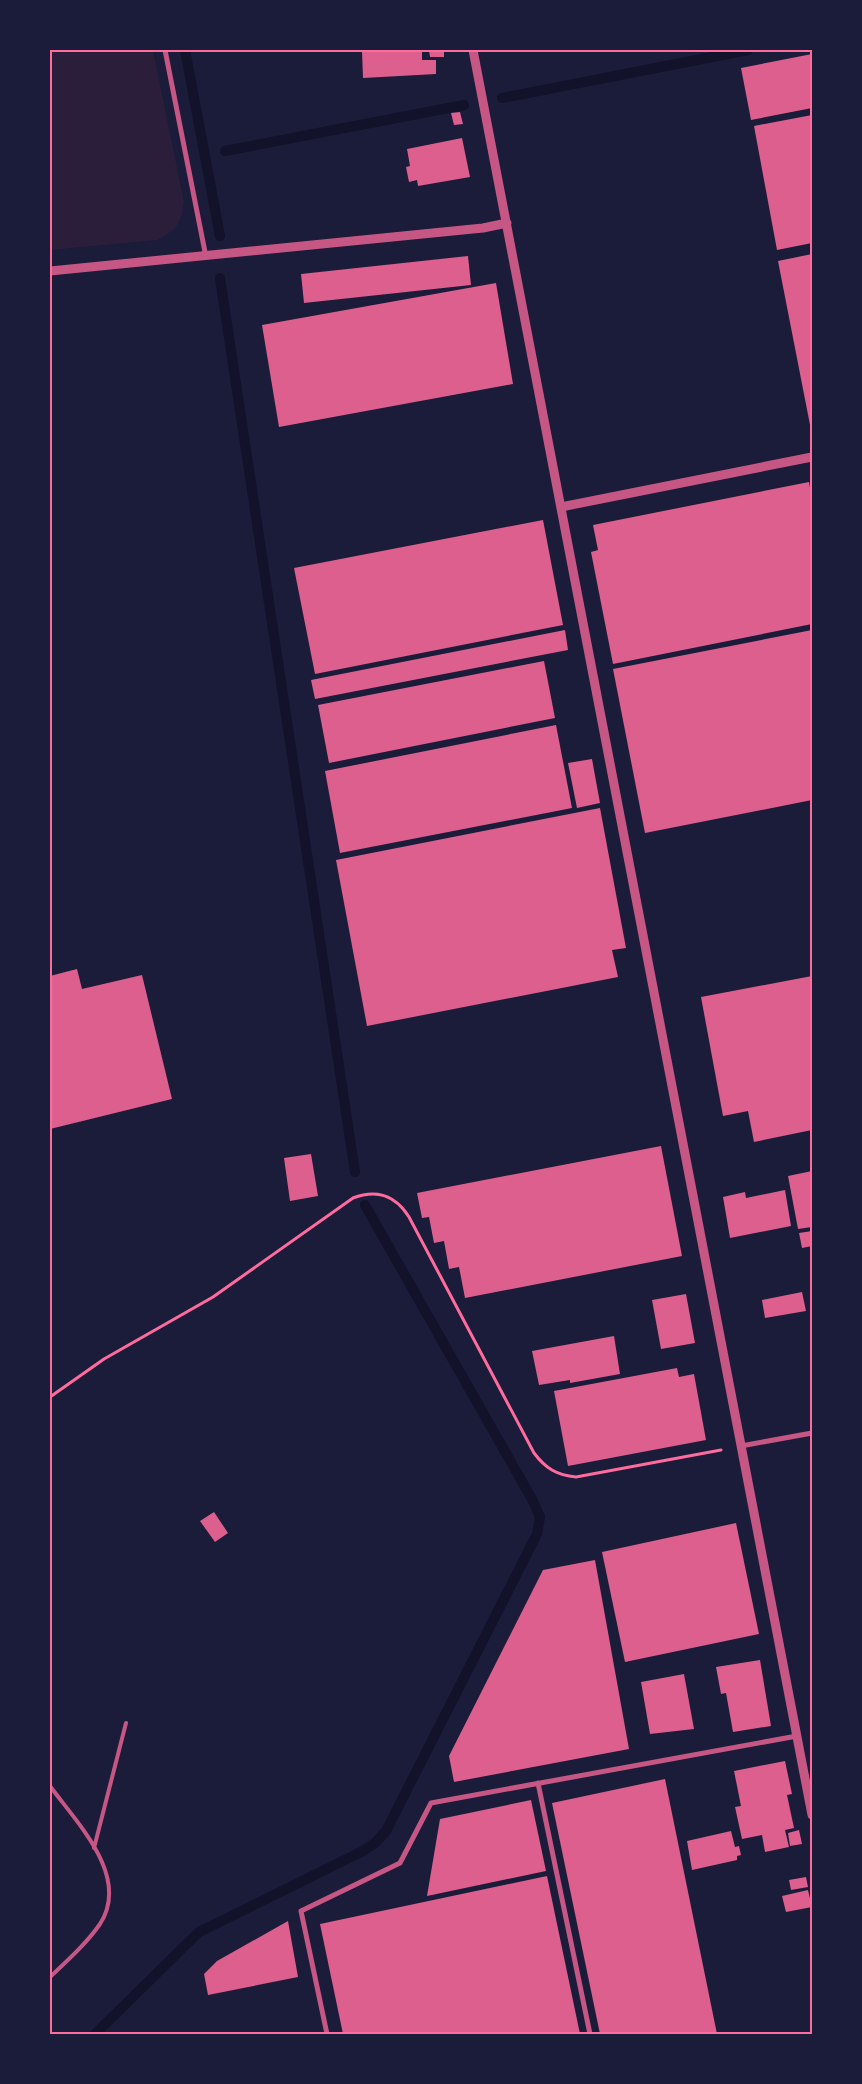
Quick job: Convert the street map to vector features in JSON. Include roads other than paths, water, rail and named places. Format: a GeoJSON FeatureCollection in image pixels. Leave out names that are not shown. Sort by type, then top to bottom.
{"type":"FeatureCollection","features":[{"type":"Feature","properties":{"kind":"street"},"geometry":{"type":"LineString","coordinates":[[166,50],[206,257]]}},
{"type":"Feature","properties":{"kind":"street"},"geometry":{"type":"LineString","coordinates":[[473,50],[812,1816]]}},
{"type":"Feature","properties":{"kind":"street"},"geometry":{"type":"LineString","coordinates":[[50,271],[483,228],[506,223]]}},
{"type":"Feature","properties":{"kind":"street"},"geometry":{"type":"LineString","coordinates":[[561,507],[812,457]]}},
{"type":"Feature","properties":{"kind":"street"},"geometry":{"type":"LineString","coordinates":[[741,1446],[812,1432]]}},
{"type":"Feature","properties":{"kind":"street"},"geometry":{"type":"LineString","coordinates":[[327,2034],[301,1912],[400,1863],[431,1803],[797,1736]]}},
{"type":"Feature","properties":{"kind":"street"},"geometry":{"type":"LineString","coordinates":[[538,1783],[590,2034]]}},
{"type":"Feature","properties":{"kind":"lane"},"geometry":{"type":"LineString","coordinates":[[94,1848],[126,1723]]}},
{"type":"Feature","properties":{"kind":"lane"},"geometry":{"type":"LineString","coordinates":[[50,1786],[94,1848],[110,1884],[108,1904],[101,1922],[50,1977]]}},
{"type":"Feature","properties":{"kind":"waterway"},"geometry":{"type":"LineString","coordinates":[[185,50],[220,236]]}},
{"type":"Feature","properties":{"kind":"waterway"},"geometry":{"type":"LineString","coordinates":[[502,98],[748,50]]}},
{"type":"Feature","properties":{"kind":"waterway"},"geometry":{"type":"LineString","coordinates":[[225,151],[464,105]]}},
{"type":"Feature","properties":{"kind":"waterway"},"geometry":{"type":"LineString","coordinates":[[220,278],[355,1172]]}},
{"type":"Feature","properties":{"kind":"waterway"},"geometry":{"type":"LineString","coordinates":[[95,2034],[199,1932],[361,1852],[375,1843],[386,1831],[537,1534],[540,1517],[533,1501],[365,1205]]}}]}
